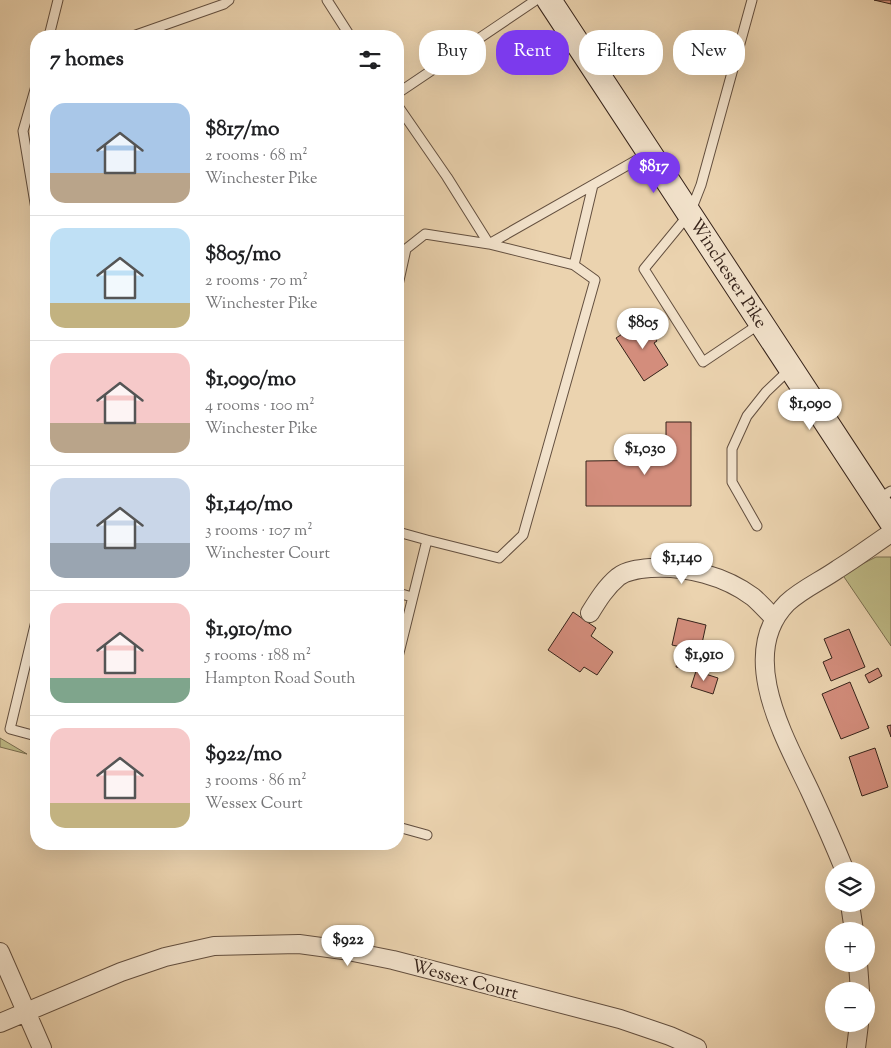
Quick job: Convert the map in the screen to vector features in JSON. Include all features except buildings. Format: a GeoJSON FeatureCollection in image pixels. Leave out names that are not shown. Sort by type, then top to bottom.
{"type":"FeatureCollection","features":[{"type":"Feature","properties":{"kind":"main road","name":"Winchester Pike"},"geometry":{"type":"LineString","coordinates":[[549,0],[791,368],[884,495],[891,521]]}},
{"type":"Feature","properties":{"kind":"street"},"geometry":{"type":"LineString","coordinates":[[841,862],[777,721],[768,693],[764,670],[766,652],[769,634],[775,619],[786,604],[801,591],[837,570],[891,533]]}},
{"type":"Feature","properties":{"kind":"street"},"geometry":{"type":"LineString","coordinates":[[590,613],[605,589],[620,576],[631,571],[644,569],[676,568],[696,571],[737,588],[754,598],[775,619]]}},
{"type":"Feature","properties":{"kind":"street","name":"Wessex Court"},"geometry":{"type":"LineString","coordinates":[[0,1023],[121,972],[165,957],[214,946],[299,944],[393,960],[610,1016],[670,1036],[697,1048]]}},
{"type":"Feature","properties":{"kind":"street"},"geometry":{"type":"LineString","coordinates":[[0,952],[42,1048]]}},
{"type":"Feature","properties":{"kind":"street"},"geometry":{"type":"LineString","coordinates":[[856,1048],[858,1032]]}},
{"type":"Feature","properties":{"kind":"lane"},"geometry":{"type":"LineString","coordinates":[[50,30],[58,0]]}},
{"type":"Feature","properties":{"kind":"lane"},"geometry":{"type":"LineString","coordinates":[[150,30],[224,4],[228,0]]}},
{"type":"Feature","properties":{"kind":"lane"},"geometry":{"type":"LineString","coordinates":[[327,0],[346,30]]}},
{"type":"Feature","properties":{"kind":"lane"},"geometry":{"type":"LineString","coordinates":[[404,89],[536,0]]}},
{"type":"Feature","properties":{"kind":"lane"},"geometry":{"type":"LineString","coordinates":[[752,0],[704,178],[690,213],[644,269],[703,362],[762,322]]}},
{"type":"Feature","properties":{"kind":"lane"},"geometry":{"type":"LineString","coordinates":[[30,107],[23,131],[30,173]]}},
{"type":"Feature","properties":{"kind":"lane"},"geometry":{"type":"LineString","coordinates":[[404,115],[447,177],[489,244]]}},
{"type":"Feature","properties":{"kind":"lane"},"geometry":{"type":"LineString","coordinates":[[489,244],[650,153]]}},
{"type":"Feature","properties":{"kind":"lane"},"geometry":{"type":"LineString","coordinates":[[574,266],[593,185]]}},
{"type":"Feature","properties":{"kind":"lane"},"geometry":{"type":"LineString","coordinates":[[404,258],[406,249],[425,234],[489,244],[574,266],[595,280],[523,535],[500,558],[404,534]]}},
{"type":"Feature","properties":{"kind":"lane"},"geometry":{"type":"LineString","coordinates":[[757,526],[732,482],[732,449],[747,416],[766,392],[791,368]]}},
{"type":"Feature","properties":{"kind":"lane"},"geometry":{"type":"LineString","coordinates":[[404,631],[427,540]]}},
{"type":"Feature","properties":{"kind":"lane"},"geometry":{"type":"LineString","coordinates":[[404,595],[412,597]]}},
{"type":"Feature","properties":{"kind":"lane"},"geometry":{"type":"LineString","coordinates":[[30,646],[10,729],[30,734]]}},
{"type":"Feature","properties":{"kind":"lane"},"geometry":{"type":"LineString","coordinates":[[404,829],[427,834]]}},
{"type":"Feature","properties":{"kind":"shaded area"},"geometry":{"type":"Polygon","coordinates":[[[876,557],[891,557],[891,646],[842,574],[876,557]]]}},
{"type":"Feature","properties":{"kind":"shaded area"},"geometry":{"type":"Polygon","coordinates":[[[0,738],[27,754],[0,747],[0,738]]]}}]}
